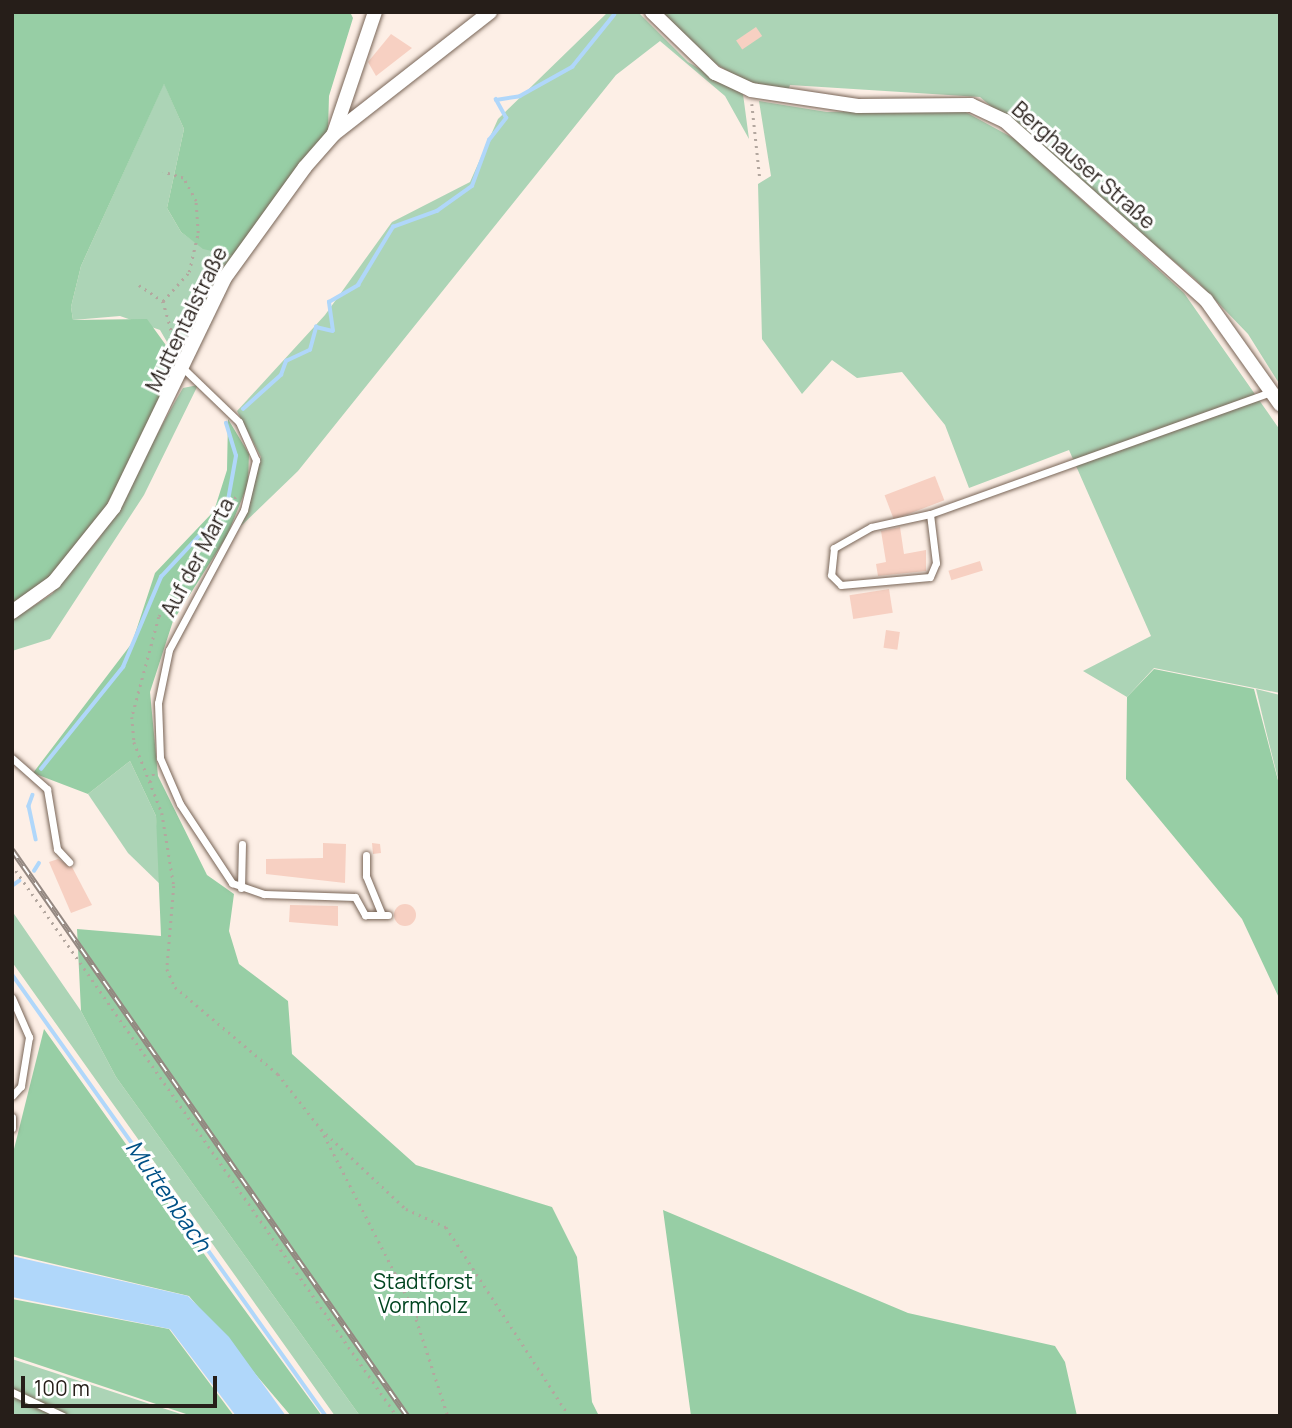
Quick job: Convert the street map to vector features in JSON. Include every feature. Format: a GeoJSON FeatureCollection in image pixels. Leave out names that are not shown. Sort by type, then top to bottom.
{"type":"FeatureCollection","features":[{"type":"Feature","properties":{"kind":"street"},"geometry":{"type":"LineString","coordinates":[[334,134],[375,12]]}},
{"type":"Feature","properties":{"kind":"street","name":"Muttentalstraße"},"geometry":{"type":"LineString","coordinates":[[12,612],[43,592],[100,528],[185,367],[237,257],[334,134],[490,12]]}},
{"type":"Feature","properties":{"kind":"street","name":"Berghauser Straße"},"geometry":{"type":"LineString","coordinates":[[652,12],[715,73],[751,90],[858,106],[950,103],[987,110],[1206,300],[1280,404]]}},
{"type":"Feature","properties":{"kind":"lane","name":"Auf der Marta"},"geometry":{"type":"LineString","coordinates":[[185,367],[247,432],[255,470],[239,522],[169,650],[158,702],[158,747],[180,804],[218,868],[241,888]]}},
{"type":"Feature","properties":{"kind":"lane"},"geometry":{"type":"LineString","coordinates":[[930,514],[936,563],[930,576],[841,585],[831,575],[834,548],[871,527],[930,514],[1271,392]]}},
{"type":"Feature","properties":{"kind":"lane"},"geometry":{"type":"LineString","coordinates":[[12,758],[47,789],[58,849],[69,862]]}},
{"type":"Feature","properties":{"kind":"lane"},"geometry":{"type":"LineString","coordinates":[[242,844],[241,888],[355,897],[365,915],[385,915],[366,876],[366,855]]}},
{"type":"Feature","properties":{"kind":"lane"},"geometry":{"type":"LineString","coordinates":[[12,998],[29,1037],[21,1086],[12,1096]]}},
{"type":"Feature","properties":{"kind":"lane"},"geometry":{"type":"LineString","coordinates":[[12,1117],[12,1128]]}},
{"type":"Feature","properties":{"kind":"lane"},"geometry":{"type":"LineString","coordinates":[[12,1392],[63,1416]]}},
{"type":"Feature","properties":{"kind":"path"},"geometry":{"type":"LineString","coordinates":[[751,90],[760,179]]}},
{"type":"Feature","properties":{"kind":"path"},"geometry":{"type":"LineString","coordinates":[[163,172],[183,178],[196,201],[198,233],[189,272],[163,301]]}},
{"type":"Feature","properties":{"kind":"path"},"geometry":{"type":"LineString","coordinates":[[139,285],[163,301],[185,367]]}},
{"type":"Feature","properties":{"kind":"path"},"geometry":{"type":"LineString","coordinates":[[12,864],[397,1416]]}},
{"type":"Feature","properties":{"kind":"path"},"geometry":{"type":"LineString","coordinates":[[321,1129],[407,1209],[446,1227],[569,1416]]}},
{"type":"Feature","properties":{"kind":"path"},"geometry":{"type":"LineString","coordinates":[[412,1306],[448,1416]]}},
{"type":"Feature","properties":{"kind":"path"},"geometry":{"type":"LineString","coordinates":[[416,1318],[436,1306]]}},
{"type":"Feature","properties":{"kind":"green space"},"geometry":{"type":"Polygon","coordinates":[[[12,12],[350,12],[353,18],[329,96],[328,130],[234,256],[203,249],[181,232],[167,208],[184,129],[164,84],[81,266],[71,307],[73,320],[147,319],[181,366],[96,525],[51,578],[12,606],[12,12]]]}},
{"type":"Feature","properties":{"kind":"green space"},"geometry":{"type":"Polygon","coordinates":[[[608,12],[638,12],[688,62],[743,94],[749,139],[725,96],[660,41],[616,75],[298,471],[241,526],[261,457],[237,411],[325,315],[392,222],[470,182],[498,119],[608,12]]]}},
{"type":"Feature","properties":{"kind":"green space"},"geometry":{"type":"Polygon","coordinates":[[[658,12],[1280,12],[1280,385],[1248,334],[1195,279],[980,97],[790,85],[788,91],[742,80],[708,59],[658,12]]]}},
{"type":"Feature","properties":{"kind":"green space"},"geometry":{"type":"Polygon","coordinates":[[[164,83],[184,129],[167,208],[181,232],[203,248],[234,256],[181,366],[160,330],[120,316],[73,320],[71,307],[81,266],[164,83]]]}},
{"type":"Feature","properties":{"kind":"green space"},"geometry":{"type":"Polygon","coordinates":[[[759,101],[827,112],[960,109],[1015,139],[1184,293],[1280,430],[1280,693],[1154,668],[1127,697],[1083,671],[1151,636],[1069,450],[969,488],[945,425],[902,372],[857,378],[832,360],[802,394],[762,339],[758,184],[771,176],[759,101]]]}},
{"type":"Feature","properties":{"kind":"green space"},"geometry":{"type":"Polygon","coordinates":[[[198,385],[144,495],[50,639],[12,651],[12,620],[52,594],[100,537],[183,388],[198,385]]]}},
{"type":"Feature","properties":{"kind":"green space","name":"Stadtforst Vormholz"},"geometry":{"type":"Polygon","coordinates":[[[228,419],[249,454],[248,484],[227,536],[173,621],[150,692],[158,776],[207,875],[234,894],[229,931],[239,964],[288,1001],[292,1054],[416,1165],[552,1207],[577,1257],[592,1402],[599,1416],[360,1416],[116,1077],[81,1011],[77,929],[161,936],[156,816],[130,761],[88,794],[33,773],[132,643],[155,573],[214,511],[227,470],[228,419]]]}},
{"type":"Feature","properties":{"kind":"green space"},"geometry":{"type":"Polygon","coordinates":[[[1154,669],[1254,689],[1280,788],[1280,1000],[1242,919],[1126,779],[1127,697],[1154,669]]]}},
{"type":"Feature","properties":{"kind":"green space"},"geometry":{"type":"Polygon","coordinates":[[[1256,689],[1280,695],[1280,787],[1266,731],[1256,689]]]}},
{"type":"Feature","properties":{"kind":"green space"},"geometry":{"type":"Polygon","coordinates":[[[130,761],[156,816],[163,887],[128,853],[88,794],[130,761]]]}},
{"type":"Feature","properties":{"kind":"green space"},"geometry":{"type":"Polygon","coordinates":[[[12,911],[81,1011],[116,1077],[360,1416],[335,1416],[12,962],[12,911]]]}},
{"type":"Feature","properties":{"kind":"green space"},"geometry":{"type":"Polygon","coordinates":[[[44,1029],[322,1416],[291,1416],[189,1296],[12,1254],[12,1157],[44,1029]]]}},
{"type":"Feature","properties":{"kind":"green space"},"geometry":{"type":"Polygon","coordinates":[[[663,1210],[908,1313],[1055,1346],[1065,1362],[1077,1416],[691,1416],[663,1210]]]}},
{"type":"Feature","properties":{"kind":"green space"},"geometry":{"type":"Polygon","coordinates":[[[12,1299],[169,1329],[234,1416],[192,1416],[12,1356],[12,1299]]]}},
{"type":"Feature","properties":{"kind":"green space"},"geometry":{"type":"Polygon","coordinates":[[[12,1359],[187,1416],[12,1416],[12,1359]]]}},
{"type":"Feature","properties":{"kind":"water"},"geometry":{"type":"Polygon","coordinates":[[[12,1256],[188,1296],[229,1337],[286,1416],[236,1416],[170,1329],[12,1297],[12,1256]]]}},
{"type":"Feature","properties":{"kind":"building"},"geometry":{"type":"Polygon","coordinates":[[[756,27],[762,36],[742,50],[736,40],[756,27]]]}},
{"type":"Feature","properties":{"kind":"building"},"geometry":{"type":"Polygon","coordinates":[[[391,34],[412,48],[376,76],[368,62],[391,34]]]}},
{"type":"Feature","properties":{"kind":"building"},"geometry":{"type":"Polygon","coordinates":[[[935,476],[944,500],[894,520],[885,495],[935,476]]]}},
{"type":"Feature","properties":{"kind":"building"},"geometry":{"type":"Polygon","coordinates":[[[900,527],[904,554],[926,550],[926,571],[878,576],[876,564],[886,562],[881,531],[900,527]]]}},
{"type":"Feature","properties":{"kind":"building"},"geometry":{"type":"Polygon","coordinates":[[[980,561],[983,571],[951,580],[948,571],[980,561]]]}},
{"type":"Feature","properties":{"kind":"building"},"geometry":{"type":"Polygon","coordinates":[[[889,589],[893,613],[853,619],[849,595],[889,589]]]}},
{"type":"Feature","properties":{"kind":"building"},"geometry":{"type":"Polygon","coordinates":[[[886,630],[900,632],[897,650],[883,648],[886,630]]]}},
{"type":"Feature","properties":{"kind":"building"},"geometry":{"type":"Polygon","coordinates":[[[323,843],[346,844],[345,883],[266,874],[266,859],[323,858],[323,843]]]}},
{"type":"Feature","properties":{"kind":"building"},"geometry":{"type":"Polygon","coordinates":[[[372,843],[380,844],[381,853],[373,854],[372,843]]]}},
{"type":"Feature","properties":{"kind":"building"},"geometry":{"type":"Polygon","coordinates":[[[58,859],[72,867],[92,905],[71,913],[49,862],[58,859]]]}},
{"type":"Feature","properties":{"kind":"building"},"geometry":{"type":"Polygon","coordinates":[[[401,904],[409,904],[416,911],[416,919],[409,926],[401,926],[394,919],[394,911],[401,904]]]}},
{"type":"Feature","properties":{"kind":"building"},"geometry":{"type":"Polygon","coordinates":[[[290,905],[338,906],[338,926],[289,922],[290,905]]]}},
{"type":"Feature","properties":{"kind":"waterway","name":"Muttenbach"},"geometry":{"type":"LineString","coordinates":[[243,409],[281,375],[286,361],[310,350],[316,327],[333,331],[329,302],[358,285],[393,227],[437,211],[472,186],[489,140],[506,118],[496,100],[520,96],[572,67],[614,15]]}},
{"type":"Feature","properties":{"kind":"waterway","name":"Muttenbach"},"geometry":{"type":"LineString","coordinates":[[41,769],[123,667],[161,577],[227,506],[236,456],[226,424]]}},
{"type":"Feature","properties":{"kind":"waterway","name":"Muttenbach"},"geometry":{"type":"LineString","coordinates":[[33,795],[29,806],[36,839]]}},
{"type":"Feature","properties":{"kind":"waterway","name":"Muttenbach"},"geometry":{"type":"LineString","coordinates":[[34,871],[39,863]]}},
{"type":"Feature","properties":{"kind":"waterway","name":"Muttenbach"},"geometry":{"type":"LineString","coordinates":[[12,886],[19,881]]}},
{"type":"Feature","properties":{"kind":"waterway","name":"Muttenbach"},"geometry":{"type":"LineString","coordinates":[[12,974],[326,1416]]}},
{"type":"Feature","properties":{"kind":"railway"},"geometry":{"type":"LineString","coordinates":[[12,850],[407,1416]]}}]}
